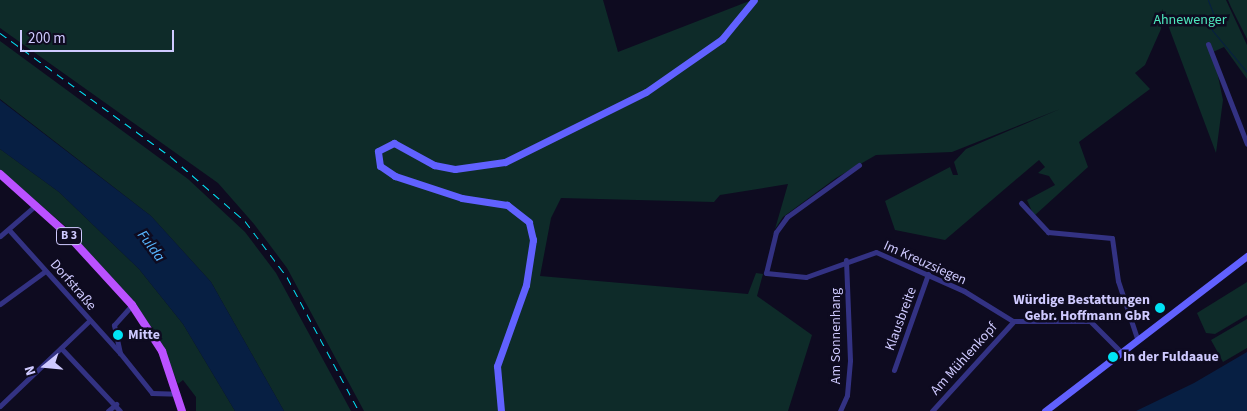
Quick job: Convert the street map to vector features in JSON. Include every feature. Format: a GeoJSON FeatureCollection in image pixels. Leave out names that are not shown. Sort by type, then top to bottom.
{"type":"FeatureCollection","features":[{"type":"Feature","properties":{"kind":"main road","name":"B 3"},"geometry":{"type":"LineString","coordinates":[[0,174],[36,205],[132,305],[160,347],[182,411]]}},
{"type":"Feature","properties":{"kind":"street"},"geometry":{"type":"LineString","coordinates":[[501,411],[497,366],[526,285],[533,240],[529,222],[507,205],[462,198],[395,176],[378,163],[379,149],[394,142],[429,163],[455,169],[505,162],[646,92],[722,38],[754,0]]}},
{"type":"Feature","properties":{"kind":"street"},"geometry":{"type":"LineString","coordinates":[[1208,44],[1247,144]]}},
{"type":"Feature","properties":{"kind":"street","name":"Im Kreuzsiegen"},"geometry":{"type":"LineString","coordinates":[[859,165],[787,217],[776,232],[766,272],[806,276],[846,260],[876,252],[928,274],[1013,322]]}},
{"type":"Feature","properties":{"kind":"street"},"geometry":{"type":"LineString","coordinates":[[1022,203],[1048,232],[1113,239],[1118,281],[1136,338]]}},
{"type":"Feature","properties":{"kind":"street"},"geometry":{"type":"LineString","coordinates":[[0,236],[10,231],[36,205]]}},
{"type":"Feature","properties":{"kind":"street","name":"Dorfstraße"},"geometry":{"type":"LineString","coordinates":[[10,231],[44,272],[120,353],[152,393],[176,394]]}},
{"type":"Feature","properties":{"kind":"street"},"geometry":{"type":"LineString","coordinates":[[1045,411],[1119,350],[1247,256]]}},
{"type":"Feature","properties":{"kind":"street","name":"Am Sonnenhang"},"geometry":{"type":"LineString","coordinates":[[840,411],[847,395],[850,360],[846,260]]}},
{"type":"Feature","properties":{"kind":"street"},"geometry":{"type":"LineString","coordinates":[[0,304],[44,272]]}},
{"type":"Feature","properties":{"kind":"street","name":"Klausbreite"},"geometry":{"type":"LineString","coordinates":[[894,370],[928,274]]}},
{"type":"Feature","properties":{"kind":"street","name":"Dorfstraße"},"geometry":{"type":"LineString","coordinates":[[120,353],[114,325],[132,305]]}},
{"type":"Feature","properties":{"kind":"street"},"geometry":{"type":"LineString","coordinates":[[3,411],[0,407],[89,321]]}},
{"type":"Feature","properties":{"kind":"street"},"geometry":{"type":"LineString","coordinates":[[1013,322],[1090,321],[1119,350]]}},
{"type":"Feature","properties":{"kind":"street","name":"Am Mühlenkopf"},"geometry":{"type":"LineString","coordinates":[[932,411],[1013,322]]}},
{"type":"Feature","properties":{"kind":"street"},"geometry":{"type":"LineString","coordinates":[[61,348],[116,404],[120,411]]}},
{"type":"Feature","properties":{"kind":"street"},"geometry":{"type":"LineString","coordinates":[[108,411],[116,404]]}},
{"type":"Feature","properties":{"kind":"green space","name":"Ahnewenger"},"geometry":{"type":"Polygon","coordinates":[[[0,0],[603,0],[618,52],[752,0],[1226,0],[1247,45],[1247,79],[1224,47],[1213,52],[1223,100],[1216,153],[1162,9],[1161,29],[1145,65],[1135,73],[1150,89],[1079,142],[1088,167],[1034,216],[1027,200],[1055,185],[1049,176],[1038,173],[1045,167],[1039,160],[945,240],[895,230],[885,201],[950,167],[953,175],[958,175],[954,162],[966,149],[1060,109],[952,152],[876,155],[836,178],[783,217],[775,229],[788,184],[720,195],[714,202],[561,198],[551,218],[540,276],[748,294],[756,273],[763,274],[757,296],[812,335],[788,411],[364,411],[287,268],[254,224],[218,183],[0,28],[0,0]]]}},
{"type":"Feature","properties":{"kind":"green space"},"geometry":{"type":"Polygon","coordinates":[[[1228,0],[1247,0],[1247,39],[1231,7],[1228,0]]]}},
{"type":"Feature","properties":{"kind":"green space"},"geometry":{"type":"Polygon","coordinates":[[[0,41],[188,179],[245,232],[276,273],[351,411],[284,411],[211,282],[151,216],[0,99],[0,41]]]}},
{"type":"Feature","properties":{"kind":"green space"},"geometry":{"type":"Polygon","coordinates":[[[0,149],[59,192],[139,269],[183,324],[235,411],[196,411],[196,397],[183,380],[178,384],[162,344],[135,303],[65,226],[0,170],[0,149]]]}},
{"type":"Feature","properties":{"kind":"green space"},"geometry":{"type":"Polygon","coordinates":[[[1247,282],[1247,315],[1215,334],[1206,333],[1197,313],[1247,282]]]}},
{"type":"Feature","properties":{"kind":"green space"},"geometry":{"type":"Polygon","coordinates":[[[1247,319],[1247,348],[1223,362],[1211,340],[1247,319]]]}},
{"type":"Feature","properties":{"kind":"water","name":"Fulda"},"geometry":{"type":"Polygon","coordinates":[[[0,100],[151,216],[211,282],[284,411],[235,411],[183,324],[139,269],[59,192],[0,149],[0,100]]]}},
{"type":"Feature","properties":{"kind":"water"},"geometry":{"type":"Polygon","coordinates":[[[1247,352],[1247,411],[1136,411],[1194,383],[1247,352]]]}},
{"type":"Feature","properties":{"kind":"waterway"},"geometry":{"type":"LineString","coordinates":[[1208,0],[1214,16],[1212,30],[1247,72]]}},
{"type":"Feature","properties":{"kind":"railway"},"geometry":{"type":"LineString","coordinates":[[0,33],[171,157],[245,221],[287,277],[359,411]]}},
{"type":"Feature","properties":{"kind":"place","name":"Würdige Bestattungen Gebr. Hoffmann GbR"},"geometry":{"type":"Point","coordinates":[1160,308]}},
{"type":"Feature","properties":{"kind":"place","name":"Mitte"},"geometry":{"type":"Point","coordinates":[118,335]}},
{"type":"Feature","properties":{"kind":"place","name":"In der Fuldaaue"},"geometry":{"type":"Point","coordinates":[1113,357]}}]}
